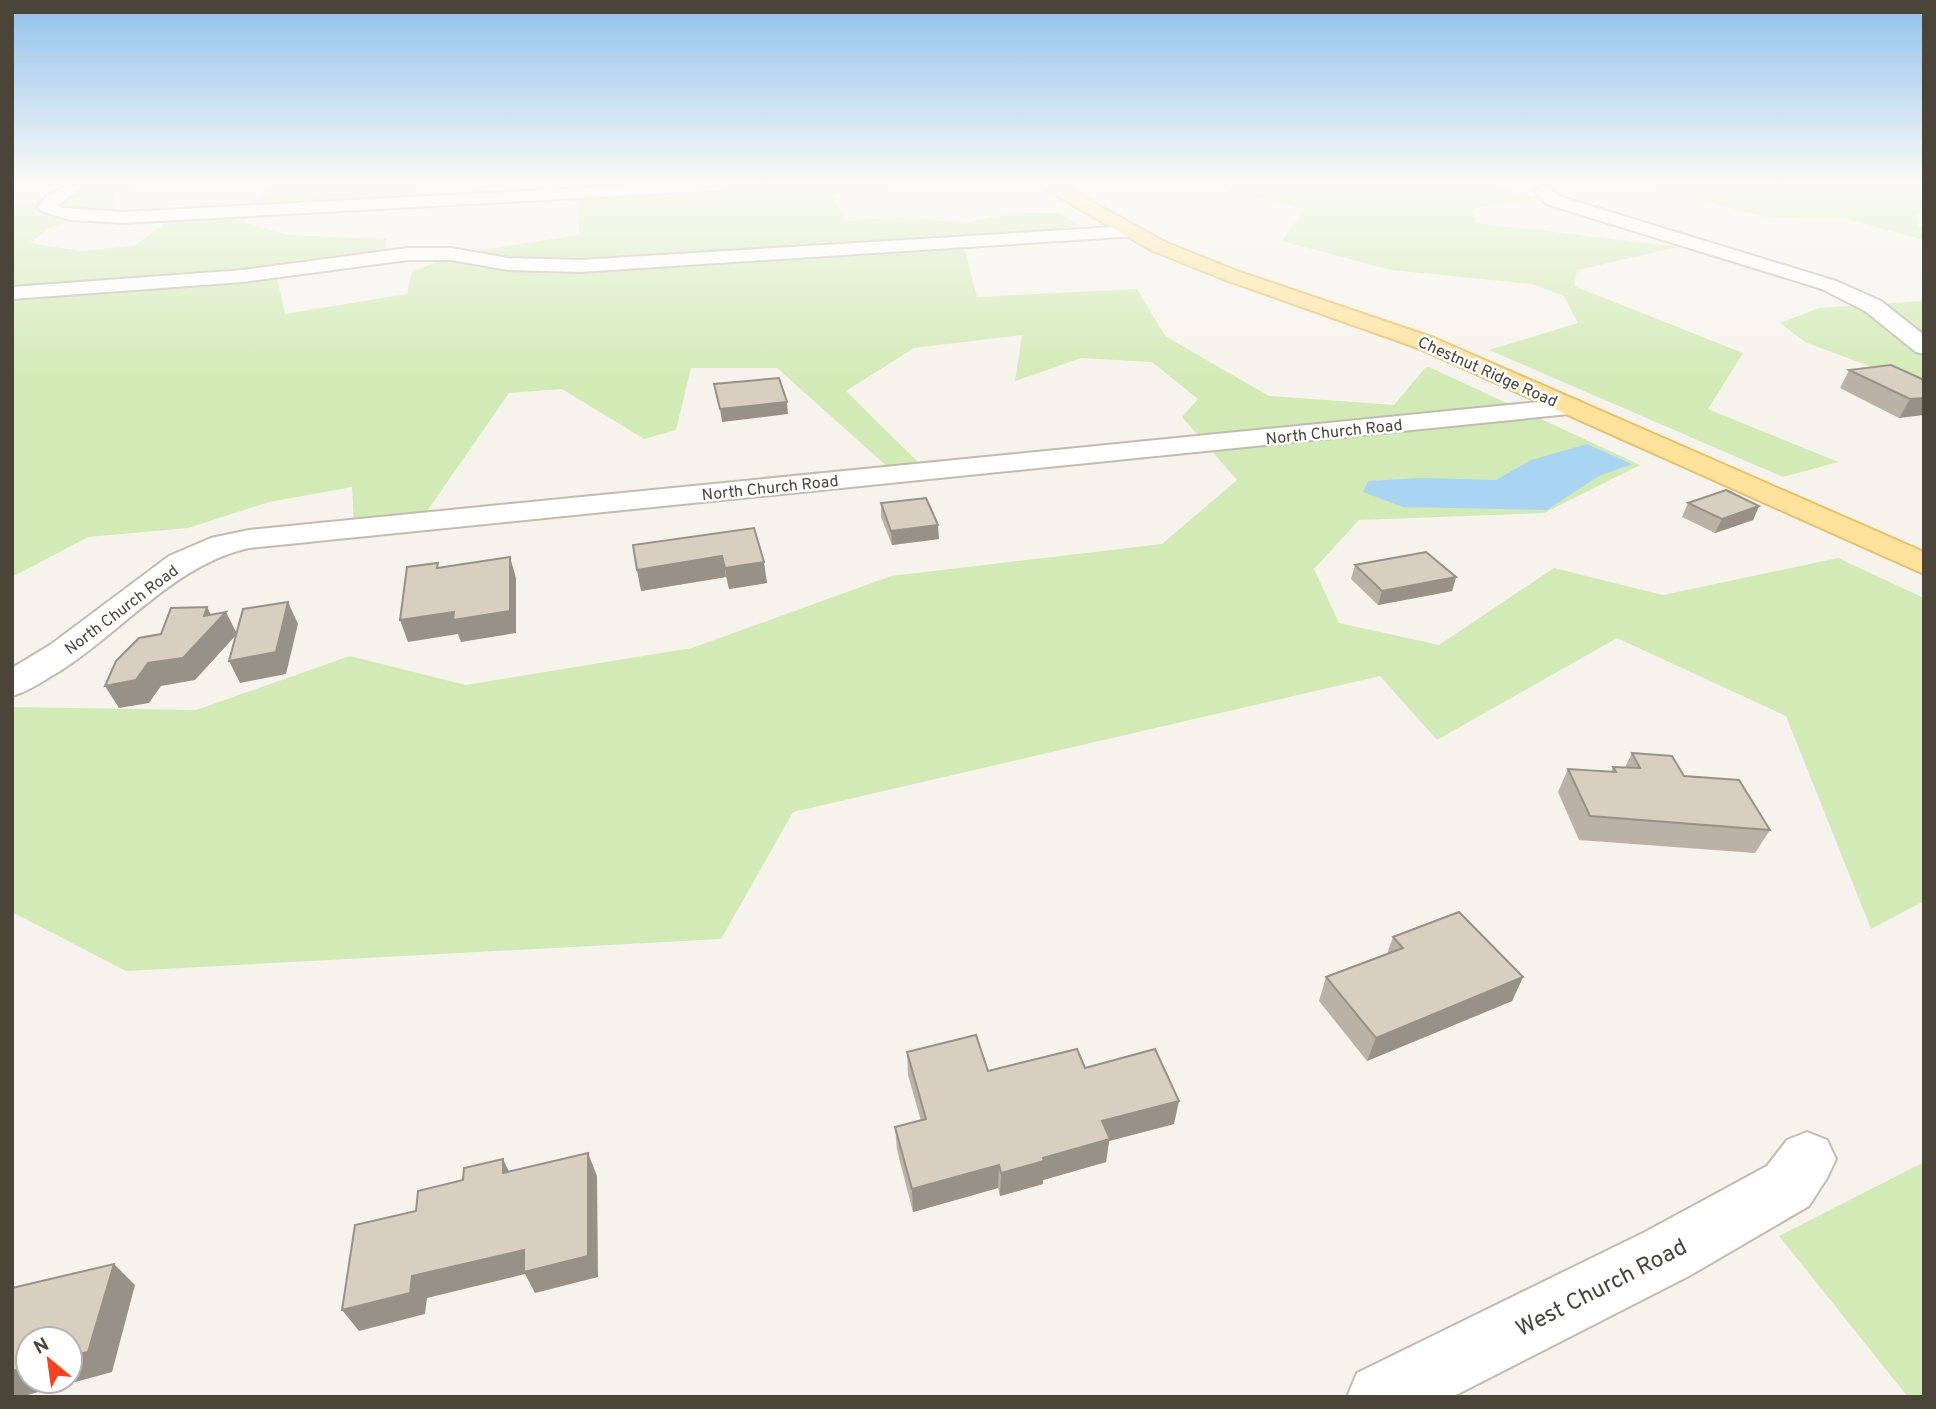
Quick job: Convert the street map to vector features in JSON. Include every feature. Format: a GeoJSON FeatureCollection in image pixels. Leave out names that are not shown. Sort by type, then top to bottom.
{"type":"FeatureCollection","features":[{"type":"Feature","properties":{"kind":"main road","name":"Chestnut Ridge Road"},"geometry":{"type":"LineString","coordinates":[[1174,251],[1230,275],[1426,343],[1924,565]]}},
{"type":"Feature","properties":{"kind":"street"},"geometry":{"type":"LineString","coordinates":[[12,293],[243,276],[408,254],[451,254],[508,264],[580,266],[827,251]]}},
{"type":"Feature","properties":{"kind":"street"},"geometry":{"type":"LineString","coordinates":[[1717,251],[1829,285],[1873,306],[1924,347]]}},
{"type":"Feature","properties":{"kind":"street","name":"North Church Road"},"geometry":{"type":"LineString","coordinates":[[12,684],[63,653],[181,563],[222,545],[249,539],[1570,407]]}},
{"type":"Feature","properties":{"kind":"street","name":"West Church Road"},"geometry":{"type":"LineString","coordinates":[[1381,1397],[1667,1254],[1788,1186],[1807,1159]]}},
{"type":"Feature","properties":{"kind":"green space"},"geometry":{"type":"Polygon","coordinates":[[[12,251],[387,251],[387,255],[275,269],[285,314],[407,294],[412,272],[456,254],[477,251],[965,251],[977,297],[1137,289],[1165,336],[1269,396],[1394,405],[1425,368],[1429,367],[1640,465],[1544,513],[1359,520],[1314,569],[1339,623],[1439,645],[1554,568],[1663,595],[1838,558],[1924,598],[1924,901],[1871,929],[1786,716],[1617,638],[1437,740],[1380,676],[793,812],[721,939],[126,971],[12,912],[12,707],[196,710],[350,656],[466,685],[692,648],[891,576],[1162,544],[1237,480],[1182,417],[1198,399],[1152,362],[1081,358],[1015,381],[1022,335],[914,348],[846,391],[920,464],[890,469],[777,368],[691,368],[676,430],[644,439],[562,389],[509,393],[423,517],[354,524],[352,487],[269,502],[188,528],[88,537],[12,577],[12,251]]]}},
{"type":"Feature","properties":{"kind":"green space"},"geometry":{"type":"Polygon","coordinates":[[[1319,251],[1662,251],[1577,270],[1574,286],[1743,353],[1708,409],[1838,462],[1783,477],[1489,350],[1578,323],[1564,296],[1532,284],[1391,270],[1319,251]]]}},
{"type":"Feature","properties":{"kind":"green space"},"geometry":{"type":"Polygon","coordinates":[[[1924,301],[1924,380],[1903,379],[1805,342],[1780,323],[1819,308],[1924,301]]]}},
{"type":"Feature","properties":{"kind":"green space"},"geometry":{"type":"Polygon","coordinates":[[[1924,1162],[1924,1397],[1908,1397],[1779,1236],[1924,1162]]]}},
{"type":"Feature","properties":{"kind":"water"},"geometry":{"type":"Polygon","coordinates":[[[1587,444],[1632,464],[1599,476],[1547,510],[1403,507],[1363,492],[1368,481],[1421,478],[1496,480],[1531,460],[1587,444]]]}},
{"type":"Feature","properties":{"kind":"building"},"geometry":{"type":"Polygon","coordinates":[[[1891,365],[1924,380],[1924,398],[1910,399],[1849,370],[1891,365]]]}},
{"type":"Feature","properties":{"kind":"building"},"geometry":{"type":"Polygon","coordinates":[[[779,378],[787,402],[720,409],[714,384],[779,378]]]}},
{"type":"Feature","properties":{"kind":"building"},"geometry":{"type":"Polygon","coordinates":[[[1726,490],[1759,506],[1722,519],[1688,503],[1726,490]]]}},
{"type":"Feature","properties":{"kind":"building"},"geometry":{"type":"Polygon","coordinates":[[[926,498],[938,525],[891,531],[881,503],[926,498]]]}},
{"type":"Feature","properties":{"kind":"building"},"geometry":{"type":"Polygon","coordinates":[[[754,528],[764,562],[725,568],[722,556],[637,570],[633,545],[754,528]]]}},
{"type":"Feature","properties":{"kind":"building"},"geometry":{"type":"Polygon","coordinates":[[[1426,552],[1456,577],[1382,591],[1355,565],[1426,552]]]}},
{"type":"Feature","properties":{"kind":"building"},"geometry":{"type":"Polygon","coordinates":[[[510,557],[510,611],[453,620],[454,612],[400,620],[407,567],[438,563],[437,568],[510,557]]]}},
{"type":"Feature","properties":{"kind":"building"},"geometry":{"type":"Polygon","coordinates":[[[288,602],[276,652],[229,661],[243,609],[288,602]]]}},
{"type":"Feature","properties":{"kind":"building"},"geometry":{"type":"Polygon","coordinates":[[[207,607],[204,616],[226,612],[183,658],[148,663],[136,680],[105,686],[116,661],[139,638],[161,634],[171,608],[207,607]]]}},
{"type":"Feature","properties":{"kind":"building"},"geometry":{"type":"Polygon","coordinates":[[[1632,753],[1672,756],[1684,776],[1739,780],[1770,830],[1590,816],[1568,769],[1616,772],[1613,767],[1640,768],[1632,753]]]}},
{"type":"Feature","properties":{"kind":"building"},"geometry":{"type":"Polygon","coordinates":[[[1459,912],[1523,977],[1376,1038],[1326,977],[1403,948],[1393,937],[1459,912]]]}},
{"type":"Feature","properties":{"kind":"building"},"geometry":{"type":"Polygon","coordinates":[[[976,1035],[988,1071],[1077,1049],[1085,1068],[1155,1049],[1179,1101],[1102,1121],[1110,1139],[1043,1158],[1044,1161],[1001,1173],[999,1165],[912,1189],[895,1127],[926,1119],[907,1052],[976,1035]]]}},
{"type":"Feature","properties":{"kind":"building"},"geometry":{"type":"Polygon","coordinates":[[[588,1153],[588,1256],[524,1272],[524,1250],[412,1276],[410,1293],[342,1310],[355,1225],[416,1211],[418,1191],[463,1180],[464,1168],[503,1159],[503,1173],[588,1153]]]}},
{"type":"Feature","properties":{"kind":"building"},"geometry":{"type":"Polygon","coordinates":[[[114,1264],[88,1352],[84,1353],[84,1325],[14,1325],[12,1371],[12,1288],[114,1264]]]}}]}
